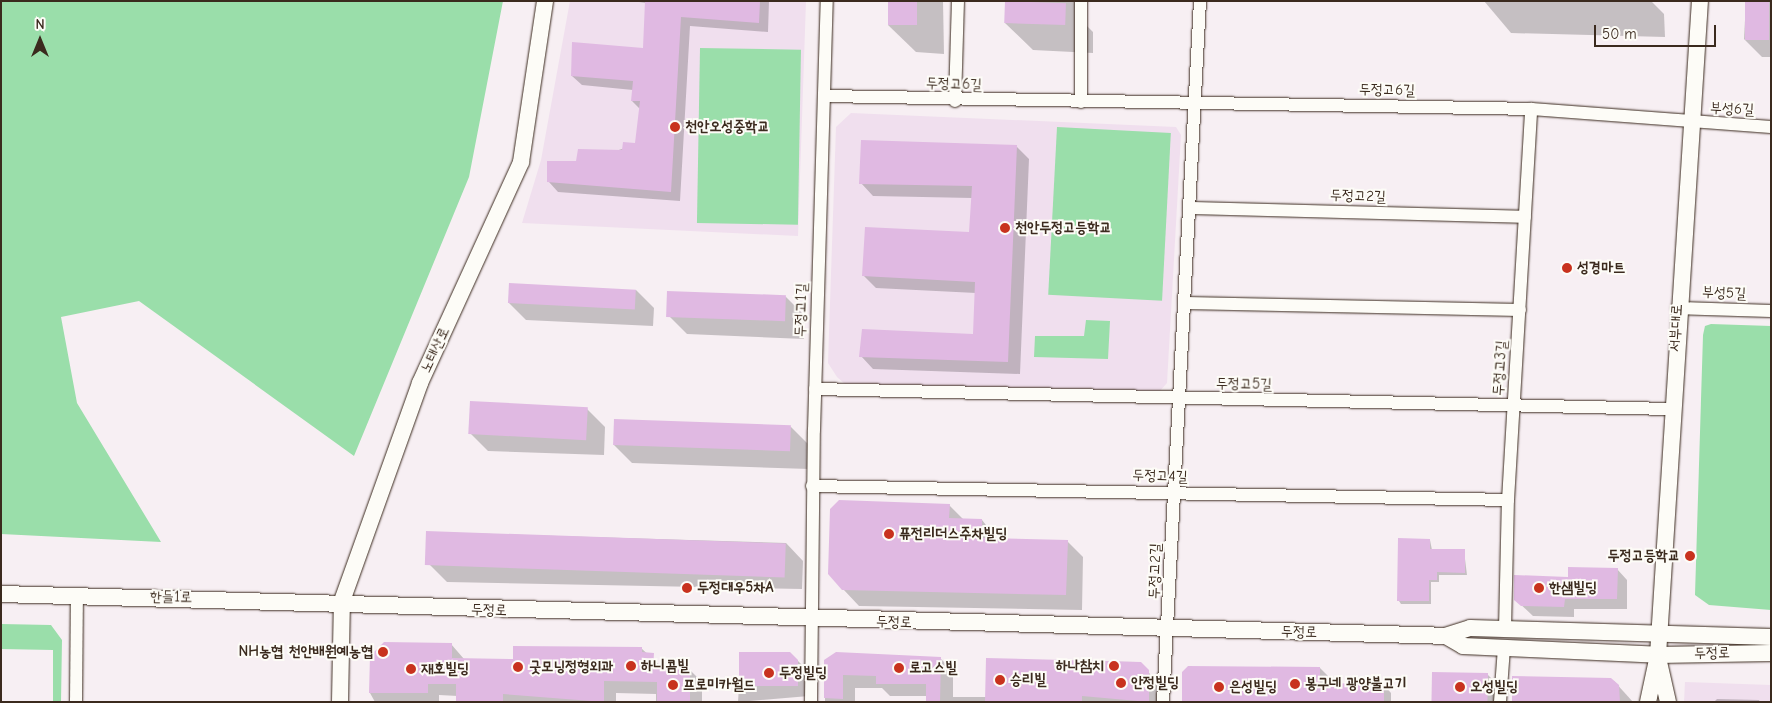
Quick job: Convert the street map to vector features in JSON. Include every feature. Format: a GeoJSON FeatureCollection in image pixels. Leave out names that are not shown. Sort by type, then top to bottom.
{"type":"FeatureCollection","features":[{"type":"Feature","properties":{"kind":"street","name":"노태산로"},"geometry":{"type":"LineString","coordinates":[[340,702],[342,601],[420,383],[521,162],[545,1]]}},
{"type":"Feature","properties":{"kind":"street","name":"두정고1길"},"geometry":{"type":"LineString","coordinates":[[811,702],[812,486],[826,96],[827,1]]}},
{"type":"Feature","properties":{"kind":"street"},"geometry":{"type":"LineString","coordinates":[[954,101],[958,1]]}},
{"type":"Feature","properties":{"kind":"street"},"geometry":{"type":"LineString","coordinates":[[1081,102],[1082,1]]}},
{"type":"Feature","properties":{"kind":"street","name":"두정고2길"},"geometry":{"type":"LineString","coordinates":[[1163,702],[1169,630],[1174,493],[1186,303],[1193,103],[1200,1]]}},
{"type":"Feature","properties":{"kind":"street","name":"서부대로"},"geometry":{"type":"LineString","coordinates":[[1648,702],[1658,654],[1677,308],[1700,1]]}},
{"type":"Feature","properties":{"kind":"street","name":"두정고6길"},"geometry":{"type":"LineString","coordinates":[[826,96],[954,101],[1530,109],[1692,123]]}},
{"type":"Feature","properties":{"kind":"street","name":"두정고3길"},"geometry":{"type":"LineString","coordinates":[[1506,629],[1508,500],[1530,109]]}},
{"type":"Feature","properties":{"kind":"street","name":"부성6길"},"geometry":{"type":"LineString","coordinates":[[1692,123],[1771,127]]}},
{"type":"Feature","properties":{"kind":"street","name":"두정고2길"},"geometry":{"type":"LineString","coordinates":[[1189,208],[1525,217]]}},
{"type":"Feature","properties":{"kind":"street"},"geometry":{"type":"LineString","coordinates":[[1186,303],[1520,310]]}},
{"type":"Feature","properties":{"kind":"street","name":"부성5길"},"geometry":{"type":"LineString","coordinates":[[1677,308],[1771,311]]}},
{"type":"Feature","properties":{"kind":"street","name":"두정고5길"},"geometry":{"type":"LineString","coordinates":[[815,388],[1180,399],[1514,404],[1672,409]]}},
{"type":"Feature","properties":{"kind":"street","name":"두정고4길"},"geometry":{"type":"LineString","coordinates":[[812,486],[1508,500]]}},
{"type":"Feature","properties":{"kind":"street","name":"한들1로"},"geometry":{"type":"LineString","coordinates":[[1,594],[342,601]]}},
{"type":"Feature","properties":{"kind":"street"},"geometry":{"type":"LineString","coordinates":[[76,702],[77,595]]}},
{"type":"Feature","properties":{"kind":"street","name":"두정로"},"geometry":{"type":"LineString","coordinates":[[342,601],[388,607],[1169,630],[1446,636],[1470,628],[1771,637]]}},
{"type":"Feature","properties":{"kind":"street","name":"두정로"},"geometry":{"type":"LineString","coordinates":[[1446,636],[1463,646],[1658,654],[1771,653]]}},
{"type":"Feature","properties":{"kind":"street"},"geometry":{"type":"LineString","coordinates":[[1500,702],[1504,648]]}},
{"type":"Feature","properties":{"kind":"street","name":"서부대로"},"geometry":{"type":"LineString","coordinates":[[1658,654],[1668,702]]}},
{"type":"Feature","properties":{"kind":"shaded area","name":"천안오성중학교"},"geometry":{"type":"Polygon","coordinates":[[[570,1],[806,1],[798,236],[522,223],[541,160],[570,1]]]}},
{"type":"Feature","properties":{"kind":"shaded area","name":"천안두정고등학교"},"geometry":{"type":"Polygon","coordinates":[[[851,113],[1176,127],[1181,135],[1167,383],[1159,392],[845,384],[837,377],[828,363],[836,127],[851,113]]]}},
{"type":"Feature","properties":{"kind":"shaded area"},"geometry":{"type":"Polygon","coordinates":[[[1685,682],[1771,685],[1771,702],[1684,702],[1685,682]]]}},
{"type":"Feature","properties":{"kind":"green space"},"geometry":{"type":"Polygon","coordinates":[[[1,1],[503,1],[469,177],[354,456],[139,301],[61,317],[77,403],[161,542],[1,534],[1,1]]]}},
{"type":"Feature","properties":{"kind":"green space"},"geometry":{"type":"Polygon","coordinates":[[[700,48],[801,50],[798,225],[697,223],[700,48]]]}},
{"type":"Feature","properties":{"kind":"green space"},"geometry":{"type":"Polygon","coordinates":[[[1057,127],[1171,133],[1162,301],[1048,295],[1057,127]]]}},
{"type":"Feature","properties":{"kind":"green space"},"geometry":{"type":"Polygon","coordinates":[[[1086,320],[1110,321],[1108,359],[1034,357],[1035,336],[1084,336],[1086,320]]]}},
{"type":"Feature","properties":{"kind":"green space"},"geometry":{"type":"Polygon","coordinates":[[[1711,324],[1771,326],[1771,610],[1709,605],[1695,595],[1703,335],[1705,326],[1711,324]]]}},
{"type":"Feature","properties":{"kind":"green space"},"geometry":{"type":"Polygon","coordinates":[[[1,624],[51,625],[62,640],[61,702],[53,702],[53,650],[1,649],[1,624]]]}},
{"type":"Feature","properties":{"kind":"building"},"geometry":{"type":"Polygon","coordinates":[[[645,1],[760,1],[759,23],[681,17],[671,192],[547,182],[547,161],[576,161],[578,149],[622,150],[623,142],[635,143],[640,101],[631,101],[633,81],[571,76],[572,42],[643,48],[645,1]]]}},
{"type":"Feature","properties":{"kind":"building"},"geometry":{"type":"Polygon","coordinates":[[[888,1],[917,1],[917,25],[888,25],[888,1]]]}},
{"type":"Feature","properties":{"kind":"building"},"geometry":{"type":"Polygon","coordinates":[[[1005,1],[1066,3],[1065,25],[1004,23],[1005,1]]]}},
{"type":"Feature","properties":{"kind":"building"},"geometry":{"type":"Polygon","coordinates":[[[1745,1],[1769,1],[1769,40],[1745,40],[1745,1]]]}},
{"type":"Feature","properties":{"kind":"building"},"geometry":{"type":"Polygon","coordinates":[[[861,140],[1017,145],[1008,362],[859,357],[862,329],[973,334],[975,282],[862,276],[865,227],[969,232],[972,186],[859,184],[861,140]]]}},
{"type":"Feature","properties":{"kind":"building"},"geometry":{"type":"Polygon","coordinates":[[[509,283],[636,290],[635,310],[508,303],[509,283]]]}},
{"type":"Feature","properties":{"kind":"building"},"geometry":{"type":"Polygon","coordinates":[[[667,291],[786,295],[785,321],[666,317],[667,291]]]}},
{"type":"Feature","properties":{"kind":"building"},"geometry":{"type":"Polygon","coordinates":[[[470,401],[588,407],[586,440],[468,434],[470,401]]]}},
{"type":"Feature","properties":{"kind":"building"},"geometry":{"type":"Polygon","coordinates":[[[614,419],[791,425],[790,451],[613,445],[614,419]]]}},
{"type":"Feature","properties":{"kind":"building","name":"퓨전리더스주차빌딩"},"geometry":{"type":"Polygon","coordinates":[[[839,500],[950,504],[949,518],[982,519],[982,538],[1068,540],[1066,595],[842,590],[828,574],[830,509],[839,500]]]}},
{"type":"Feature","properties":{"kind":"building"},"geometry":{"type":"Polygon","coordinates":[[[426,531],[786,544],[785,578],[425,565],[426,531]]]}},
{"type":"Feature","properties":{"kind":"building"},"geometry":{"type":"Polygon","coordinates":[[[1398,538],[1430,539],[1430,549],[1465,549],[1465,573],[1437,572],[1437,580],[1429,580],[1429,601],[1397,601],[1398,538]]]}},
{"type":"Feature","properties":{"kind":"building"},"geometry":{"type":"Polygon","coordinates":[[[1568,567],[1618,568],[1617,599],[1565,599],[1564,607],[1521,606],[1514,600],[1514,575],[1568,577],[1568,567]]]}},
{"type":"Feature","properties":{"kind":"building"},"geometry":{"type":"Polygon","coordinates":[[[384,642],[452,643],[452,658],[513,659],[513,646],[642,647],[642,652],[654,653],[653,669],[690,669],[690,701],[657,701],[657,682],[604,681],[604,702],[503,694],[503,702],[456,702],[456,684],[428,684],[428,693],[369,693],[370,656],[384,642]]]}},
{"type":"Feature","properties":{"kind":"building","name":"두정빌딩"},"geometry":{"type":"Polygon","coordinates":[[[739,652],[790,652],[798,660],[798,686],[739,686],[739,652]]]}},
{"type":"Feature","properties":{"kind":"building"},"geometry":{"type":"Polygon","coordinates":[[[836,652],[941,657],[940,702],[926,702],[926,684],[876,684],[876,676],[843,675],[843,699],[824,698],[824,660],[836,652]]]}},
{"type":"Feature","properties":{"kind":"building"},"geometry":{"type":"Polygon","coordinates":[[[986,658],[1141,662],[1149,670],[1149,702],[1082,696],[1082,701],[985,701],[986,658]]]}},
{"type":"Feature","properties":{"kind":"building"},"geometry":{"type":"Polygon","coordinates":[[[1188,666],[1320,667],[1320,683],[1384,684],[1384,702],[1182,702],[1182,672],[1188,666]]]}},
{"type":"Feature","properties":{"kind":"building","name":"오성빌딩"},"geometry":{"type":"Polygon","coordinates":[[[1432,672],[1488,673],[1487,702],[1431,702],[1432,672]]]}},
{"type":"Feature","properties":{"kind":"building"},"geometry":{"type":"Polygon","coordinates":[[[1512,676],[1611,678],[1619,685],[1620,702],[1512,702],[1512,676]]]}},
{"type":"Feature","properties":{"kind":"place","name":"천안오성중학교"},"geometry":{"type":"Point","coordinates":[675,127]}},
{"type":"Feature","properties":{"kind":"place","name":"천안두정고등학교"},"geometry":{"type":"Point","coordinates":[1005,228]}},
{"type":"Feature","properties":{"kind":"place","name":"성경마트"},"geometry":{"type":"Point","coordinates":[1567,268]}},
{"type":"Feature","properties":{"kind":"place","name":"퓨전리더스주차빌딩"},"geometry":{"type":"Point","coordinates":[889,534]}},
{"type":"Feature","properties":{"kind":"place","name":"두정고등학교"},"geometry":{"type":"Point","coordinates":[1690,556]}},
{"type":"Feature","properties":{"kind":"place","name":"두정대우5차A"},"geometry":{"type":"Point","coordinates":[687,588]}},
{"type":"Feature","properties":{"kind":"place","name":"한샘빌딩"},"geometry":{"type":"Point","coordinates":[1539,588]}},
{"type":"Feature","properties":{"kind":"place","name":"NH농협 천안배원예농협"},"geometry":{"type":"Point","coordinates":[383,652]}},
{"type":"Feature","properties":{"kind":"place","name":"하니콤빌"},"geometry":{"type":"Point","coordinates":[631,666]}},
{"type":"Feature","properties":{"kind":"place","name":"하나참치"},"geometry":{"type":"Point","coordinates":[1114,666]}},
{"type":"Feature","properties":{"kind":"place","name":"굿모닝정형외과"},"geometry":{"type":"Point","coordinates":[518,667]}},
{"type":"Feature","properties":{"kind":"place","name":"로고스빌"},"geometry":{"type":"Point","coordinates":[899,668]}},
{"type":"Feature","properties":{"kind":"place","name":"재호빌딩"},"geometry":{"type":"Point","coordinates":[411,669]}},
{"type":"Feature","properties":{"kind":"place","name":"두정빌딩"},"geometry":{"type":"Point","coordinates":[769,673]}},
{"type":"Feature","properties":{"kind":"place","name":"승리빌"},"geometry":{"type":"Point","coordinates":[1000,680]}},
{"type":"Feature","properties":{"kind":"place","name":"안정빌딩"},"geometry":{"type":"Point","coordinates":[1121,683]}},
{"type":"Feature","properties":{"kind":"place","name":"봉구네 광양불고기"},"geometry":{"type":"Point","coordinates":[1295,684]}},
{"type":"Feature","properties":{"kind":"place","name":"프로미카월드"},"geometry":{"type":"Point","coordinates":[673,685]}},
{"type":"Feature","properties":{"kind":"place","name":"은성빌딩"},"geometry":{"type":"Point","coordinates":[1219,687]}},
{"type":"Feature","properties":{"kind":"place","name":"오성빌딩"},"geometry":{"type":"Point","coordinates":[1460,687]}}]}
